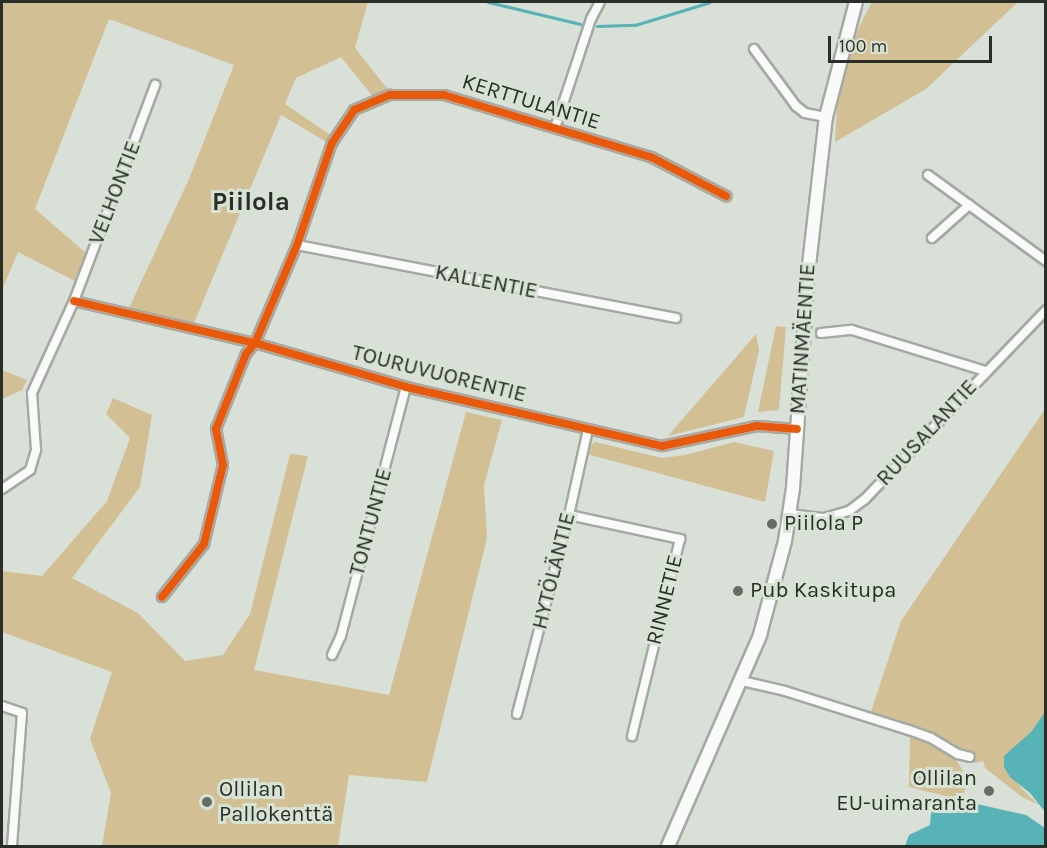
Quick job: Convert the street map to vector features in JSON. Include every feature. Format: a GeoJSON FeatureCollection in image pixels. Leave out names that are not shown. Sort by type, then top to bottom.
{"type":"FeatureCollection","features":[{"type":"Feature","properties":{"kind":"main road","name":"MATINMÄENTIE"},"geometry":{"type":"LineString","coordinates":[[668,846],[742,681],[773,593],[790,514],[808,274],[826,117],[856,2]]}},
{"type":"Feature","properties":{"kind":"main road","name":"MATINMÄENTIE"},"geometry":{"type":"LineString","coordinates":[[849,28],[862,2]]}},
{"type":"Feature","properties":{"kind":"street"},"geometry":{"type":"LineString","coordinates":[[555,128],[591,19],[600,2]]}},
{"type":"Feature","properties":{"kind":"street"},"geometry":{"type":"LineString","coordinates":[[754,49],[796,106],[806,112],[826,117]]}},
{"type":"Feature","properties":{"kind":"street","name":"VELHONTIE"},"geometry":{"type":"LineString","coordinates":[[2,489],[30,470],[36,450],[32,393],[74,301],[155,86]]}},
{"type":"Feature","properties":{"kind":"street","name":"KERTTULANTIE"},"geometry":{"type":"LineString","coordinates":[[162,597],[204,544],[223,465],[216,429],[246,354],[255,343],[297,245],[332,143],[354,110],[390,95],[444,95],[651,157],[726,196]]}},
{"type":"Feature","properties":{"kind":"street"},"geometry":{"type":"LineString","coordinates":[[928,176],[1046,261]]}},
{"type":"Feature","properties":{"kind":"street"},"geometry":{"type":"LineString","coordinates":[[932,238],[969,205]]}},
{"type":"Feature","properties":{"kind":"street","name":"KALLENTIE"},"geometry":{"type":"LineString","coordinates":[[297,245],[676,318]]}},
{"type":"Feature","properties":{"kind":"street","name":"TOURUVUORENTIE"},"geometry":{"type":"LineString","coordinates":[[74,301],[255,343],[406,387],[662,446],[757,426],[797,429]]}},
{"type":"Feature","properties":{"kind":"street","name":"RUUSALANTIE"},"geometry":{"type":"LineString","coordinates":[[790,514],[824,518],[849,511],[857,505],[1046,310]]}},
{"type":"Feature","properties":{"kind":"street"},"geometry":{"type":"LineString","coordinates":[[821,333],[852,330],[985,371]]}},
{"type":"Feature","properties":{"kind":"street","name":"TONTUNTIE"},"geometry":{"type":"LineString","coordinates":[[332,655],[341,636],[406,387]]}},
{"type":"Feature","properties":{"kind":"street","name":"HYTÖLÄNTIE"},"geometry":{"type":"LineString","coordinates":[[517,714],[569,515],[588,429]]}},
{"type":"Feature","properties":{"kind":"street","name":"RINNETIE"},"geometry":{"type":"LineString","coordinates":[[569,515],[680,539],[632,736]]}},
{"type":"Feature","properties":{"kind":"street"},"geometry":{"type":"LineString","coordinates":[[742,681],[785,691],[909,730],[931,738],[958,754],[970,757]]}},
{"type":"Feature","properties":{"kind":"street"},"geometry":{"type":"LineString","coordinates":[[2,706],[22,713],[12,846]]}},
{"type":"Feature","properties":{"kind":"shaded area"},"geometry":{"type":"Polygon","coordinates":[[[2,2],[368,2],[355,48],[390,92],[375,99],[341,57],[296,78],[285,104],[332,136],[328,143],[281,115],[194,323],[129,308],[189,179],[234,65],[109,19],[35,209],[86,253],[75,281],[18,252],[2,290],[2,2]]]}},
{"type":"Feature","properties":{"kind":"shaded area"},"geometry":{"type":"Polygon","coordinates":[[[872,2],[1018,2],[926,89],[835,142],[838,91],[859,27],[872,2]]]}},
{"type":"Feature","properties":{"kind":"shaded area"},"geometry":{"type":"Polygon","coordinates":[[[776,326],[786,327],[779,410],[758,412],[776,326]]]}},
{"type":"Feature","properties":{"kind":"shaded area"},"geometry":{"type":"Polygon","coordinates":[[[756,334],[759,350],[744,417],[668,436],[756,334]]]}},
{"type":"Feature","properties":{"kind":"shaded area"},"geometry":{"type":"Polygon","coordinates":[[[2,370],[27,380],[22,390],[2,399],[2,370]]]}},
{"type":"Feature","properties":{"kind":"shaded area"},"geometry":{"type":"Polygon","coordinates":[[[113,398],[152,415],[140,487],[72,578],[138,613],[185,661],[223,655],[250,614],[290,454],[308,456],[254,670],[389,695],[466,412],[502,420],[484,485],[487,538],[427,782],[349,775],[338,846],[102,846],[111,793],[90,739],[112,672],[2,632],[2,571],[42,576],[107,501],[130,438],[106,414],[113,398]]]}},
{"type":"Feature","properties":{"kind":"shaded area"},"geometry":{"type":"Polygon","coordinates":[[[1045,409],[1045,712],[1031,732],[1004,757],[1022,789],[1039,805],[1022,797],[985,768],[983,761],[975,763],[954,757],[966,775],[967,784],[962,800],[909,787],[910,736],[868,721],[901,621],[1045,409]]]}},
{"type":"Feature","properties":{"kind":"shaded area"},"geometry":{"type":"Polygon","coordinates":[[[595,442],[662,458],[685,455],[734,442],[774,451],[765,502],[587,454],[588,448],[595,442]]]}},
{"type":"Feature","properties":{"kind":"water"},"geometry":{"type":"Polygon","coordinates":[[[1045,712],[1045,812],[1030,793],[1010,777],[1004,767],[1004,756],[1031,732],[1045,712]]]}},
{"type":"Feature","properties":{"kind":"water"},"geometry":{"type":"Polygon","coordinates":[[[950,798],[1026,815],[1045,828],[1045,846],[905,846],[909,835],[930,825],[931,813],[950,798]]]}},
{"type":"Feature","properties":{"kind":"waterway"},"geometry":{"type":"LineString","coordinates":[[488,2],[580,24]]}},
{"type":"Feature","properties":{"kind":"waterway"},"geometry":{"type":"LineString","coordinates":[[597,26],[635,25],[710,2]]}},
{"type":"Feature","properties":{"kind":"cycle path"},"geometry":{"type":"LineString","coordinates":[[162,597],[204,544],[223,465],[216,429],[246,354],[255,343],[297,245],[332,143],[354,110],[390,95],[444,95],[651,157],[726,196]]}},
{"type":"Feature","properties":{"kind":"cycle path"},"geometry":{"type":"LineString","coordinates":[[74,301],[255,343],[406,387],[662,446],[757,426],[797,429]]}},
{"type":"Feature","properties":{"kind":"place","name":"Piilola P"},"geometry":{"type":"Point","coordinates":[772,524]}},
{"type":"Feature","properties":{"kind":"place","name":"Pub Kaskitupa"},"geometry":{"type":"Point","coordinates":[738,591]}},
{"type":"Feature","properties":{"kind":"place","name":"Ollilan EU-uimaranta"},"geometry":{"type":"Point","coordinates":[989,791]}},
{"type":"Feature","properties":{"kind":"place","name":"Ollilan Pallokenttä"},"geometry":{"type":"Point","coordinates":[207,802]}},
{"type":"Feature","properties":{"kind":"district","name":"Piilola"},"geometry":{"type":"Point","coordinates":[251,202]}}]}
